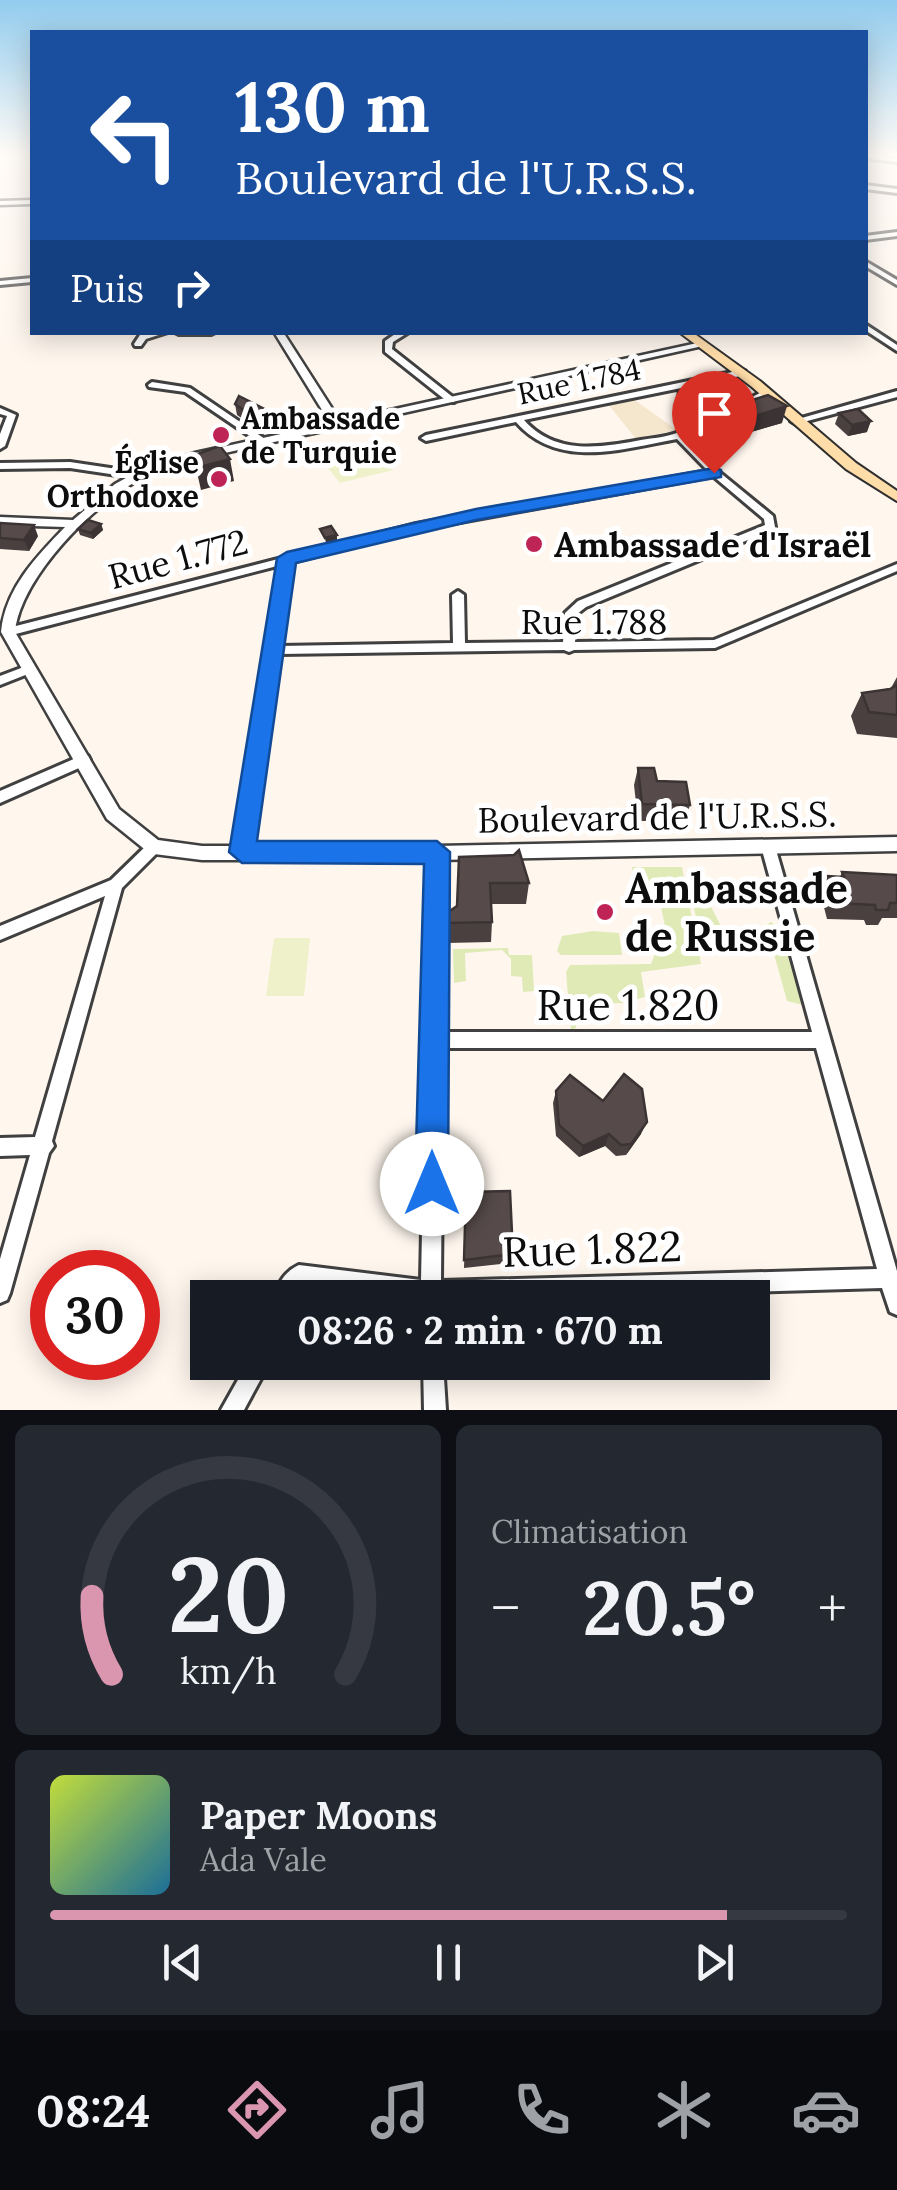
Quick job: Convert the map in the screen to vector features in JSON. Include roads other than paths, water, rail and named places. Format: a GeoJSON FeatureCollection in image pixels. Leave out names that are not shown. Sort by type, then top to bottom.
{"type":"FeatureCollection","features":[{"type":"Feature","properties":{"kind":"main road"},"geometry":{"type":"LineString","coordinates":[[688,335],[897,497]]}},
{"type":"Feature","properties":{"kind":"street"},"geometry":{"type":"LineString","coordinates":[[868,238],[897,234]]}},
{"type":"Feature","properties":{"kind":"street"},"geometry":{"type":"LineString","coordinates":[[868,265],[897,284]]}},
{"type":"Feature","properties":{"kind":"street"},"geometry":{"type":"LineString","coordinates":[[0,282],[30,280]]}},
{"type":"Feature","properties":{"kind":"street"},"geometry":{"type":"LineString","coordinates":[[868,328],[897,349]]}},
{"type":"Feature","properties":{"kind":"street"},"geometry":{"type":"LineString","coordinates":[[138,344],[154,335]]}},
{"type":"Feature","properties":{"kind":"street"},"geometry":{"type":"LineString","coordinates":[[280,335],[337,426]]}},
{"type":"Feature","properties":{"kind":"street"},"geometry":{"type":"LineString","coordinates":[[399,335],[388,341],[388,350],[451,400]]}},
{"type":"Feature","properties":{"kind":"street"},"geometry":{"type":"LineString","coordinates":[[0,466],[70,466],[137,475],[263,441],[702,345]]}},
{"type":"Feature","properties":{"kind":"street","name":"Rue 1.784"},"geometry":{"type":"LineString","coordinates":[[426,438],[742,373]]}},
{"type":"Feature","properties":{"kind":"street"},"geometry":{"type":"LineString","coordinates":[[152,386],[186,390],[263,441]]}},
{"type":"Feature","properties":{"kind":"street"},"geometry":{"type":"LineString","coordinates":[[518,419],[530,434],[569,449],[679,436],[767,393]]}},
{"type":"Feature","properties":{"kind":"street"},"geometry":{"type":"LineString","coordinates":[[796,421],[897,394]]}},
{"type":"Feature","properties":{"kind":"street"},"geometry":{"type":"LineString","coordinates":[[0,411],[12,415],[0,446]]}},
{"type":"Feature","properties":{"kind":"street"},"geometry":{"type":"LineString","coordinates":[[569,648],[571,613],[582,604],[770,528],[769,518],[714,473],[679,436]]}},
{"type":"Feature","properties":{"kind":"street","name":"Rue 1.772"},"geometry":{"type":"LineString","coordinates":[[8,632],[287,558],[476,514],[714,473]]}},
{"type":"Feature","properties":{"kind":"street"},"geometry":{"type":"LineString","coordinates":[[0,933],[116,884],[154,847],[112,814],[8,632],[6,612],[18,588],[76,524],[137,475]]}},
{"type":"Feature","properties":{"kind":"street"},"geometry":{"type":"LineString","coordinates":[[0,521],[76,524]]}},
{"type":"Feature","properties":{"kind":"street"},"geometry":{"type":"LineString","coordinates":[[242,852],[276,650],[287,558]]}},
{"type":"Feature","properties":{"kind":"street","name":"Rue 1.788"},"geometry":{"type":"LineString","coordinates":[[276,650],[715,644],[897,567]]}},
{"type":"Feature","properties":{"kind":"street"},"geometry":{"type":"LineString","coordinates":[[458,595],[459,649]]}},
{"type":"Feature","properties":{"kind":"street"},"geometry":{"type":"LineString","coordinates":[[0,681],[29,669]]}},
{"type":"Feature","properties":{"kind":"street"},"geometry":{"type":"LineString","coordinates":[[0,797],[83,760]]}},
{"type":"Feature","properties":{"kind":"street","name":"Boulevard de l'U.R.S.S."},"geometry":{"type":"LineString","coordinates":[[154,847],[242,852],[437,852],[768,850],[897,844]]}},
{"type":"Feature","properties":{"kind":"street"},"geometry":{"type":"LineString","coordinates":[[768,850],[897,1305]]}},
{"type":"Feature","properties":{"kind":"street"},"geometry":{"type":"LineString","coordinates":[[431,1280],[437,852]]}},
{"type":"Feature","properties":{"kind":"street"},"geometry":{"type":"LineString","coordinates":[[0,1294],[45,1146],[116,884]]}},
{"type":"Feature","properties":{"kind":"street","name":"Rue 1.820"},"geometry":{"type":"LineString","coordinates":[[433,1040],[824,1040]]}},
{"type":"Feature","properties":{"kind":"street"},"geometry":{"type":"LineString","coordinates":[[0,1148],[45,1146]]}},
{"type":"Feature","properties":{"kind":"street","name":"Rue 1.822"},"geometry":{"type":"LineString","coordinates":[[294,1280],[299,1275],[334,1280]]}},
{"type":"Feature","properties":{"kind":"street","name":"Rue 1.822"},"geometry":{"type":"LineString","coordinates":[[770,1282],[889,1278]]}},
{"type":"Feature","properties":{"kind":"street"},"geometry":{"type":"LineString","coordinates":[[232,1410],[250,1380]]}},
{"type":"Feature","properties":{"kind":"street"},"geometry":{"type":"LineString","coordinates":[[433,1380],[434,1410]]}},
{"type":"Feature","properties":{"kind":"place","name":"Ambassade de Turquie"},"geometry":{"type":"Point","coordinates":[221,435]}},
{"type":"Feature","properties":{"kind":"place","name":"Église Orthodoxe"},"geometry":{"type":"Point","coordinates":[219,479]}},
{"type":"Feature","properties":{"kind":"place","name":"Ambassade d'Israël"},"geometry":{"type":"Point","coordinates":[534,544]}},
{"type":"Feature","properties":{"kind":"place","name":"Ambassade de Russie"},"geometry":{"type":"Point","coordinates":[605,912]}}]}
